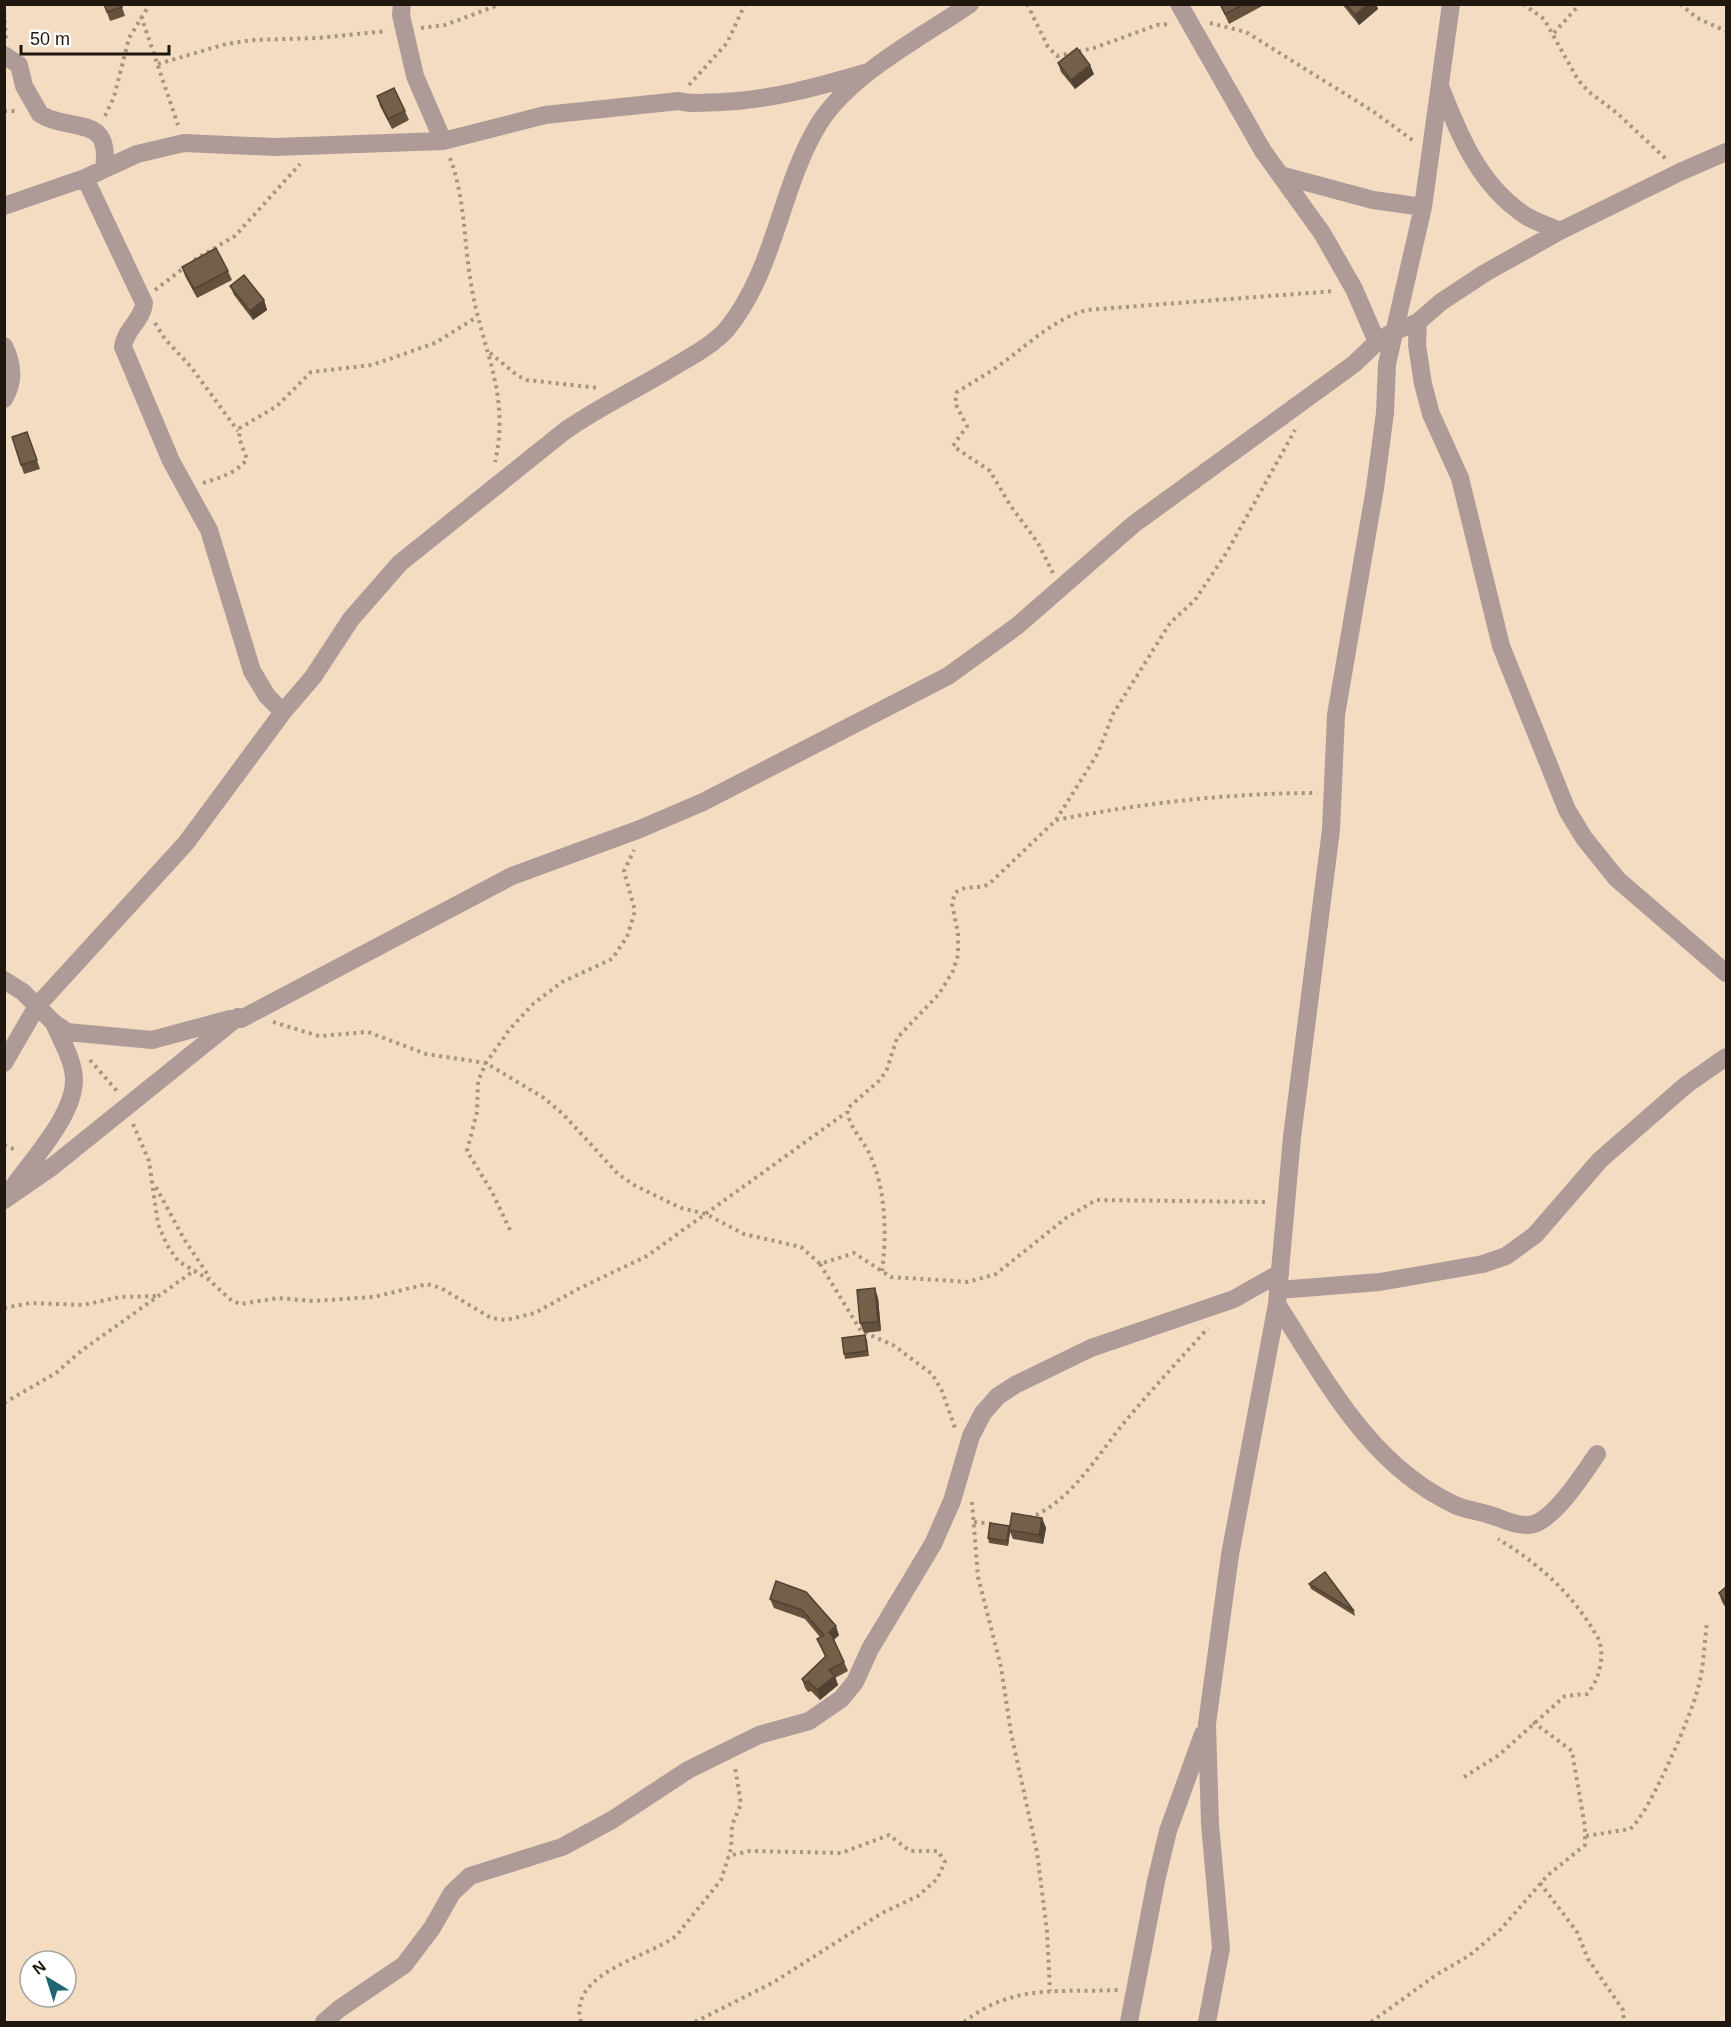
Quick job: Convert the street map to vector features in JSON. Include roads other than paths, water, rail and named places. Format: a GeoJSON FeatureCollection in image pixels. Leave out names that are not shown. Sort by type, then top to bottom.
{"type":"FeatureCollection","features":[{"type":"Feature","properties":{"kind":"street"},"geometry":{"type":"LineString","coordinates":[[402,4],[401,15],[415,76],[443,141]]}},
{"type":"Feature","properties":{"kind":"street"},"geometry":{"type":"LineString","coordinates":[[4,1063],[37,1006],[160,875],[218,803],[282,712],[313,677],[351,619],[400,563],[566,430],[594,411],[696,354],[726,330],[745,302],[764,262],[805,153],[820,122],[835,103],[870,72],[970,4]]}},
{"type":"Feature","properties":{"kind":"street"},"geometry":{"type":"LineString","coordinates":[[1179,4],[1263,151],[1322,233],[1385,337]]}},
{"type":"Feature","properties":{"kind":"street"},"geometry":{"type":"LineString","coordinates":[[1206,2022],[1221,1948],[1210,1824],[1207,1724],[1230,1555],[1278,1289],[1331,830],[1336,715],[1375,488],[1385,413],[1387,364],[1385,337],[1423,207],[1451,4]]}},
{"type":"Feature","properties":{"kind":"street"},"geometry":{"type":"LineString","coordinates":[[6,55],[19,65],[24,86],[40,114],[84,126],[99,135],[105,146],[104,168]]}},
{"type":"Feature","properties":{"kind":"street"},"geometry":{"type":"LineString","coordinates":[[4,206],[85,178],[137,154],[184,143],[314,146],[443,141],[545,115],[680,101],[689,104],[750,101],[796,93],[870,72]]}},
{"type":"Feature","properties":{"kind":"street"},"geometry":{"type":"LineString","coordinates":[[1439,84],[1459,136],[1487,178],[1526,216],[1560,231]]}},
{"type":"Feature","properties":{"kind":"street"},"geometry":{"type":"LineString","coordinates":[[4,1199],[53,1167],[125,1106],[245,1015],[512,876],[640,829],[703,802],[948,676],[1017,626],[1134,524],[1354,364],[1385,337],[1419,322],[1441,302],[1485,273],[1560,231],[1726,152]]}},
{"type":"Feature","properties":{"kind":"street"},"geometry":{"type":"LineString","coordinates":[[1280,175],[1373,200],[1423,207]]}},
{"type":"Feature","properties":{"kind":"street"},"geometry":{"type":"LineString","coordinates":[[85,178],[141,299],[141,315],[128,331],[123,347],[185,489],[201,512],[213,541],[252,671],[267,696],[282,712]]}},
{"type":"Feature","properties":{"kind":"street"},"geometry":{"type":"LineString","coordinates":[[1419,322],[1417,345],[1423,384],[1431,414],[1460,477],[1501,646],[1567,810],[1584,838],[1617,879],[1726,973]]}},
{"type":"Feature","properties":{"kind":"street"},"geometry":{"type":"LineString","coordinates":[[4,346],[11,361],[12,373],[11,388],[4,399]]}},
{"type":"Feature","properties":{"kind":"street"},"geometry":{"type":"LineString","coordinates":[[4,980],[23,992],[54,1023],[67,1032],[152,1040],[245,1015]]}},
{"type":"Feature","properties":{"kind":"street"},"geometry":{"type":"LineString","coordinates":[[4,1199],[58,1124],[72,1098],[74,1078],[69,1058],[54,1023]]}},
{"type":"Feature","properties":{"kind":"street"},"geometry":{"type":"LineString","coordinates":[[324,2022],[339,2009],[404,1965],[432,1928],[452,1893],[465,1879],[562,1847],[612,1820],[688,1770],[759,1735],[809,1721],[835,1704],[850,1690],[870,1649],[933,1544],[952,1501],[966,1450],[983,1413],[998,1396],[1015,1385],[1108,1341],[1234,1299],[1278,1289],[1380,1282],[1483,1264],[1506,1256],[1535,1235],[1600,1160],[1686,1085],[1726,1057]]}},
{"type":"Feature","properties":{"kind":"street"},"geometry":{"type":"LineString","coordinates":[[1278,1289],[1348,1416],[1408,1476],[1456,1505],[1513,1523],[1532,1524],[1544,1519],[1576,1484],[1597,1454]]}},
{"type":"Feature","properties":{"kind":"street"},"geometry":{"type":"LineString","coordinates":[[1129,2022],[1137,1988],[1144,1938],[1168,1831],[1207,1724]]}}]}
